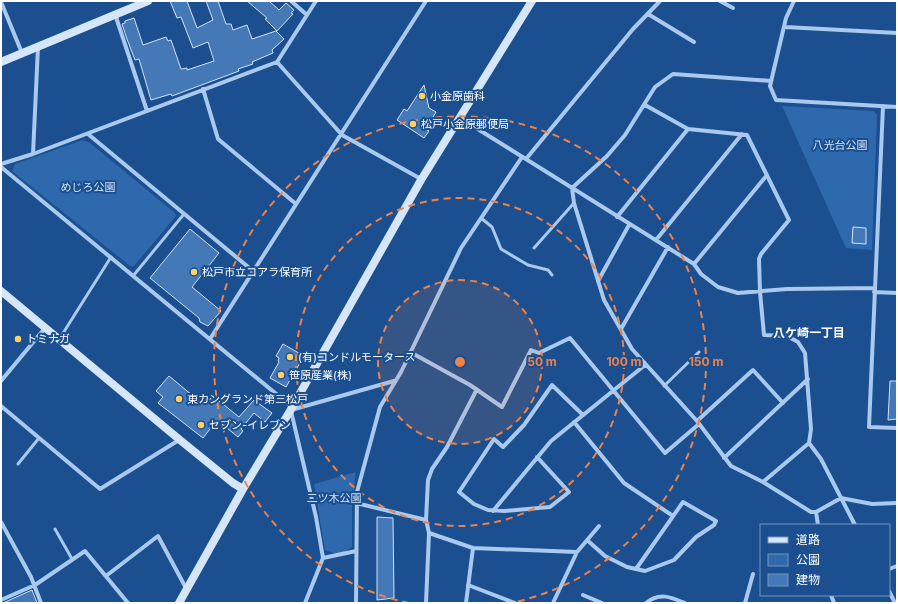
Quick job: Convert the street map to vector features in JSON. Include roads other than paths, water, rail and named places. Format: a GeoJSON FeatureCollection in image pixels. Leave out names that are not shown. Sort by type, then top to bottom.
{"type":"FeatureCollection","features":[{"type":"Feature","properties":{"kind":"street"},"geometry":{"type":"LineString","coordinates":[[1,62],[148,1]]}},
{"type":"Feature","properties":{"kind":"street"},"geometry":{"type":"LineString","coordinates":[[291,1],[307,15]]}},
{"type":"Feature","properties":{"kind":"street"},"geometry":{"type":"LineString","coordinates":[[1,164],[88,134],[277,62],[316,1]]}},
{"type":"Feature","properties":{"kind":"street"},"geometry":{"type":"LineString","coordinates":[[210,339],[342,135],[426,1]]}},
{"type":"Feature","properties":{"kind":"street"},"geometry":{"type":"LineString","coordinates":[[179,603],[421,180],[532,1]]}},
{"type":"Feature","properties":{"kind":"street"},"geometry":{"type":"LineString","coordinates":[[356,603],[356,503],[362,471],[380,407],[410,352],[461,248],[481,217],[524,158],[633,29],[660,1]]}},
{"type":"Feature","properties":{"kind":"street"},"geometry":{"type":"LineString","coordinates":[[720,1],[733,8]]}},
{"type":"Feature","properties":{"kind":"street"},"geometry":{"type":"LineString","coordinates":[[794,1],[790,6],[770,86],[776,100],[897,107]]}},
{"type":"Feature","properties":{"kind":"street"},"geometry":{"type":"LineString","coordinates":[[1,2],[22,53]]}},
{"type":"Feature","properties":{"kind":"street"},"geometry":{"type":"LineString","coordinates":[[116,14],[147,111]]}},
{"type":"Feature","properties":{"kind":"street"},"geometry":{"type":"LineString","coordinates":[[648,14],[694,42]]}},
{"type":"Feature","properties":{"kind":"street"},"geometry":{"type":"LineString","coordinates":[[785,27],[897,33]]}},
{"type":"Feature","properties":{"kind":"street"},"geometry":{"type":"LineString","coordinates":[[33,154],[38,47]]}},
{"type":"Feature","properties":{"kind":"street"},"geometry":{"type":"LineString","coordinates":[[277,62],[342,135],[421,180]]}},
{"type":"Feature","properties":{"kind":"street"},"geometry":{"type":"LineString","coordinates":[[572,188],[616,146],[645,105],[655,87],[673,74],[771,82]]}},
{"type":"Feature","properties":{"kind":"street"},"geometry":{"type":"LineString","coordinates":[[203,89],[218,139],[296,204]]}},
{"type":"Feature","properties":{"kind":"street"},"geometry":{"type":"LineString","coordinates":[[645,105],[688,129],[747,135],[789,220],[761,254],[759,259],[764,335],[787,336],[798,342],[805,353],[811,429],[809,443],[763,482]]}},
{"type":"Feature","properties":{"kind":"street"},"geometry":{"type":"LineString","coordinates":[[883,106],[868,427],[897,428]]}},
{"type":"Feature","properties":{"kind":"street"},"geometry":{"type":"LineString","coordinates":[[460,118],[629,225],[668,247],[694,264],[701,274],[718,287],[738,293],[787,289],[874,290],[897,293]]}},
{"type":"Feature","properties":{"kind":"street"},"geometry":{"type":"LineString","coordinates":[[617,217],[688,129]]}},
{"type":"Feature","properties":{"kind":"street"},"geometry":{"type":"LineString","coordinates":[[88,134],[253,271]]}},
{"type":"Feature","properties":{"kind":"street"},"geometry":{"type":"LineString","coordinates":[[656,240],[742,134]]}},
{"type":"Feature","properties":{"kind":"street"},"geometry":{"type":"LineString","coordinates":[[1,167],[210,339],[291,409],[316,517],[323,558],[305,603]]}},
{"type":"Feature","properties":{"kind":"street"},"geometry":{"type":"LineString","coordinates":[[694,264],[767,175]]}},
{"type":"Feature","properties":{"kind":"street"},"geometry":{"type":"LineString","coordinates":[[572,188],[574,203],[604,300],[632,349],[698,423],[731,466],[763,482],[811,512],[816,512],[841,498],[872,504],[897,503]]}},
{"type":"Feature","properties":{"kind":"street"},"geometry":{"type":"LineString","coordinates":[[598,281],[629,225]]}},
{"type":"Feature","properties":{"kind":"street"},"geometry":{"type":"LineString","coordinates":[[621,329],[668,247]]}},
{"type":"Feature","properties":{"kind":"street"},"geometry":{"type":"LineString","coordinates":[[1,291],[180,440],[233,483],[243,489]]}},
{"type":"Feature","properties":{"kind":"street"},"geometry":{"type":"LineString","coordinates":[[1,381],[45,328]]}},
{"type":"Feature","properties":{"kind":"street"},"geometry":{"type":"LineString","coordinates":[[410,352],[476,390],[502,408],[531,350],[539,353],[570,338],[665,453],[753,370],[783,403]]}},
{"type":"Feature","properties":{"kind":"street"},"geometry":{"type":"LineString","coordinates":[[493,510],[551,441],[645,365]]}},
{"type":"Feature","properties":{"kind":"street"},"geometry":{"type":"LineString","coordinates":[[724,458],[808,379]]}},
{"type":"Feature","properties":{"kind":"street"},"geometry":{"type":"LineString","coordinates":[[291,409],[394,381]]}},
{"type":"Feature","properties":{"kind":"street"},"geometry":{"type":"LineString","coordinates":[[537,457],[569,492],[550,507],[493,510],[474,504],[459,492],[494,439],[503,447],[524,425],[552,385],[583,415]]}},
{"type":"Feature","properties":{"kind":"street"},"geometry":{"type":"LineString","coordinates":[[426,603],[429,533],[426,520],[427,492],[432,469],[447,447],[476,390]]}},
{"type":"Feature","properties":{"kind":"street"},"geometry":{"type":"LineString","coordinates":[[1,406],[100,489],[180,440]]}},
{"type":"Feature","properties":{"kind":"street"},"geometry":{"type":"LineString","coordinates":[[574,422],[624,483],[673,516]]}},
{"type":"Feature","properties":{"kind":"street"},"geometry":{"type":"LineString","coordinates":[[809,443],[821,459],[854,524]]}},
{"type":"Feature","properties":{"kind":"street"},"geometry":{"type":"LineString","coordinates":[[587,540],[606,556],[636,569],[645,571],[674,560],[696,537],[714,525],[716,521],[683,502],[636,569]]}},
{"type":"Feature","properties":{"kind":"street"},"geometry":{"type":"LineString","coordinates":[[356,503],[426,520]]}},
{"type":"Feature","properties":{"kind":"street"},"geometry":{"type":"LineString","coordinates":[[816,512],[818,524]]}},
{"type":"Feature","properties":{"kind":"street"},"geometry":{"type":"LineString","coordinates":[[1,522],[35,586],[41,603]]}},
{"type":"Feature","properties":{"kind":"street"},"geometry":{"type":"LineString","coordinates":[[553,603],[577,552],[599,526]]}},
{"type":"Feature","properties":{"kind":"street"},"geometry":{"type":"LineString","coordinates":[[429,533],[472,548],[577,552]]}},
{"type":"Feature","properties":{"kind":"street"},"geometry":{"type":"LineString","coordinates":[[106,576],[158,536],[187,590]]}},
{"type":"Feature","properties":{"kind":"street"},"geometry":{"type":"LineString","coordinates":[[466,603],[472,548]]}},
{"type":"Feature","properties":{"kind":"street"},"geometry":{"type":"LineString","coordinates":[[1,600],[35,586],[85,551],[128,603]]}},
{"type":"Feature","properties":{"kind":"street"},"geometry":{"type":"LineString","coordinates":[[323,558],[356,551]]}},
{"type":"Feature","properties":{"kind":"street"},"geometry":{"type":"LineString","coordinates":[[745,603],[753,574]]}},
{"type":"Feature","properties":{"kind":"street"},"geometry":{"type":"LineString","coordinates":[[468,586],[515,603]]}},
{"type":"Feature","properties":{"kind":"street"},"geometry":{"type":"LineString","coordinates":[[890,594],[895,603]]}},
{"type":"Feature","properties":{"kind":"street"},"geometry":{"type":"LineString","coordinates":[[583,595],[602,603]]}},
{"type":"Feature","properties":{"kind":"street"},"geometry":{"type":"LineString","coordinates":[[646,603],[650,599],[667,595],[685,603]]}},
{"type":"Feature","properties":{"kind":"street"},"geometry":{"type":"LineString","coordinates":[[832,596],[834,603]]}},
{"type":"Feature","properties":{"kind":"lane"},"geometry":{"type":"LineString","coordinates":[[534,248],[574,203]]}},
{"type":"Feature","properties":{"kind":"lane"},"geometry":{"type":"LineString","coordinates":[[133,276],[184,214]]}},
{"type":"Feature","properties":{"kind":"lane"},"geometry":{"type":"LineString","coordinates":[[481,217],[492,227],[501,249],[528,264],[548,270],[552,275]]}},
{"type":"Feature","properties":{"kind":"lane"},"geometry":{"type":"LineString","coordinates":[[60,340],[111,257]]}},
{"type":"Feature","properties":{"kind":"lane"},"geometry":{"type":"LineString","coordinates":[[664,386],[699,352]]}},
{"type":"Feature","properties":{"kind":"lane"},"geometry":{"type":"LineString","coordinates":[[18,464],[39,438]]}},
{"type":"Feature","properties":{"kind":"lane"},"geometry":{"type":"LineString","coordinates":[[55,529],[72,559]]}},
{"type":"Feature","properties":{"kind":"place","name":"小金原歯科"},"geometry":{"type":"Point","coordinates":[422,96]}},
{"type":"Feature","properties":{"kind":"place","name":"松戸小金原郵便局"},"geometry":{"type":"Point","coordinates":[413,124]}},
{"type":"Feature","properties":{"kind":"place","name":"松戸市立コアラ保育所"},"geometry":{"type":"Point","coordinates":[194,272]}},
{"type":"Feature","properties":{"kind":"place","name":"トミナガ"},"geometry":{"type":"Point","coordinates":[18,339]}},
{"type":"Feature","properties":{"kind":"place","name":"(有)コンドルモータース"},"geometry":{"type":"Point","coordinates":[290,357]}},
{"type":"Feature","properties":{"kind":"place","name":"笹原産業(株)"},"geometry":{"type":"Point","coordinates":[281,375]}},
{"type":"Feature","properties":{"kind":"place","name":"東カングランド第三松戸"},"geometry":{"type":"Point","coordinates":[179,399]}},
{"type":"Feature","properties":{"kind":"place","name":"セブン-イレブン"},"geometry":{"type":"Point","coordinates":[201,425]}},
{"type":"Feature","properties":{"kind":"district","name":"八ケ崎一丁目"},"geometry":{"type":"Point","coordinates":[809,332]}},
{"type":"Feature","properties":{"kind":"park label","name":"八光台公園"},"geometry":{"type":"Point","coordinates":[840,145]}},
{"type":"Feature","properties":{"kind":"park label","name":"めじろ公園"},"geometry":{"type":"Point","coordinates":[88,187]}},
{"type":"Feature","properties":{"kind":"park label","name":"二ツ木公園"},"geometry":{"type":"Point","coordinates":[334,498]}}]}
